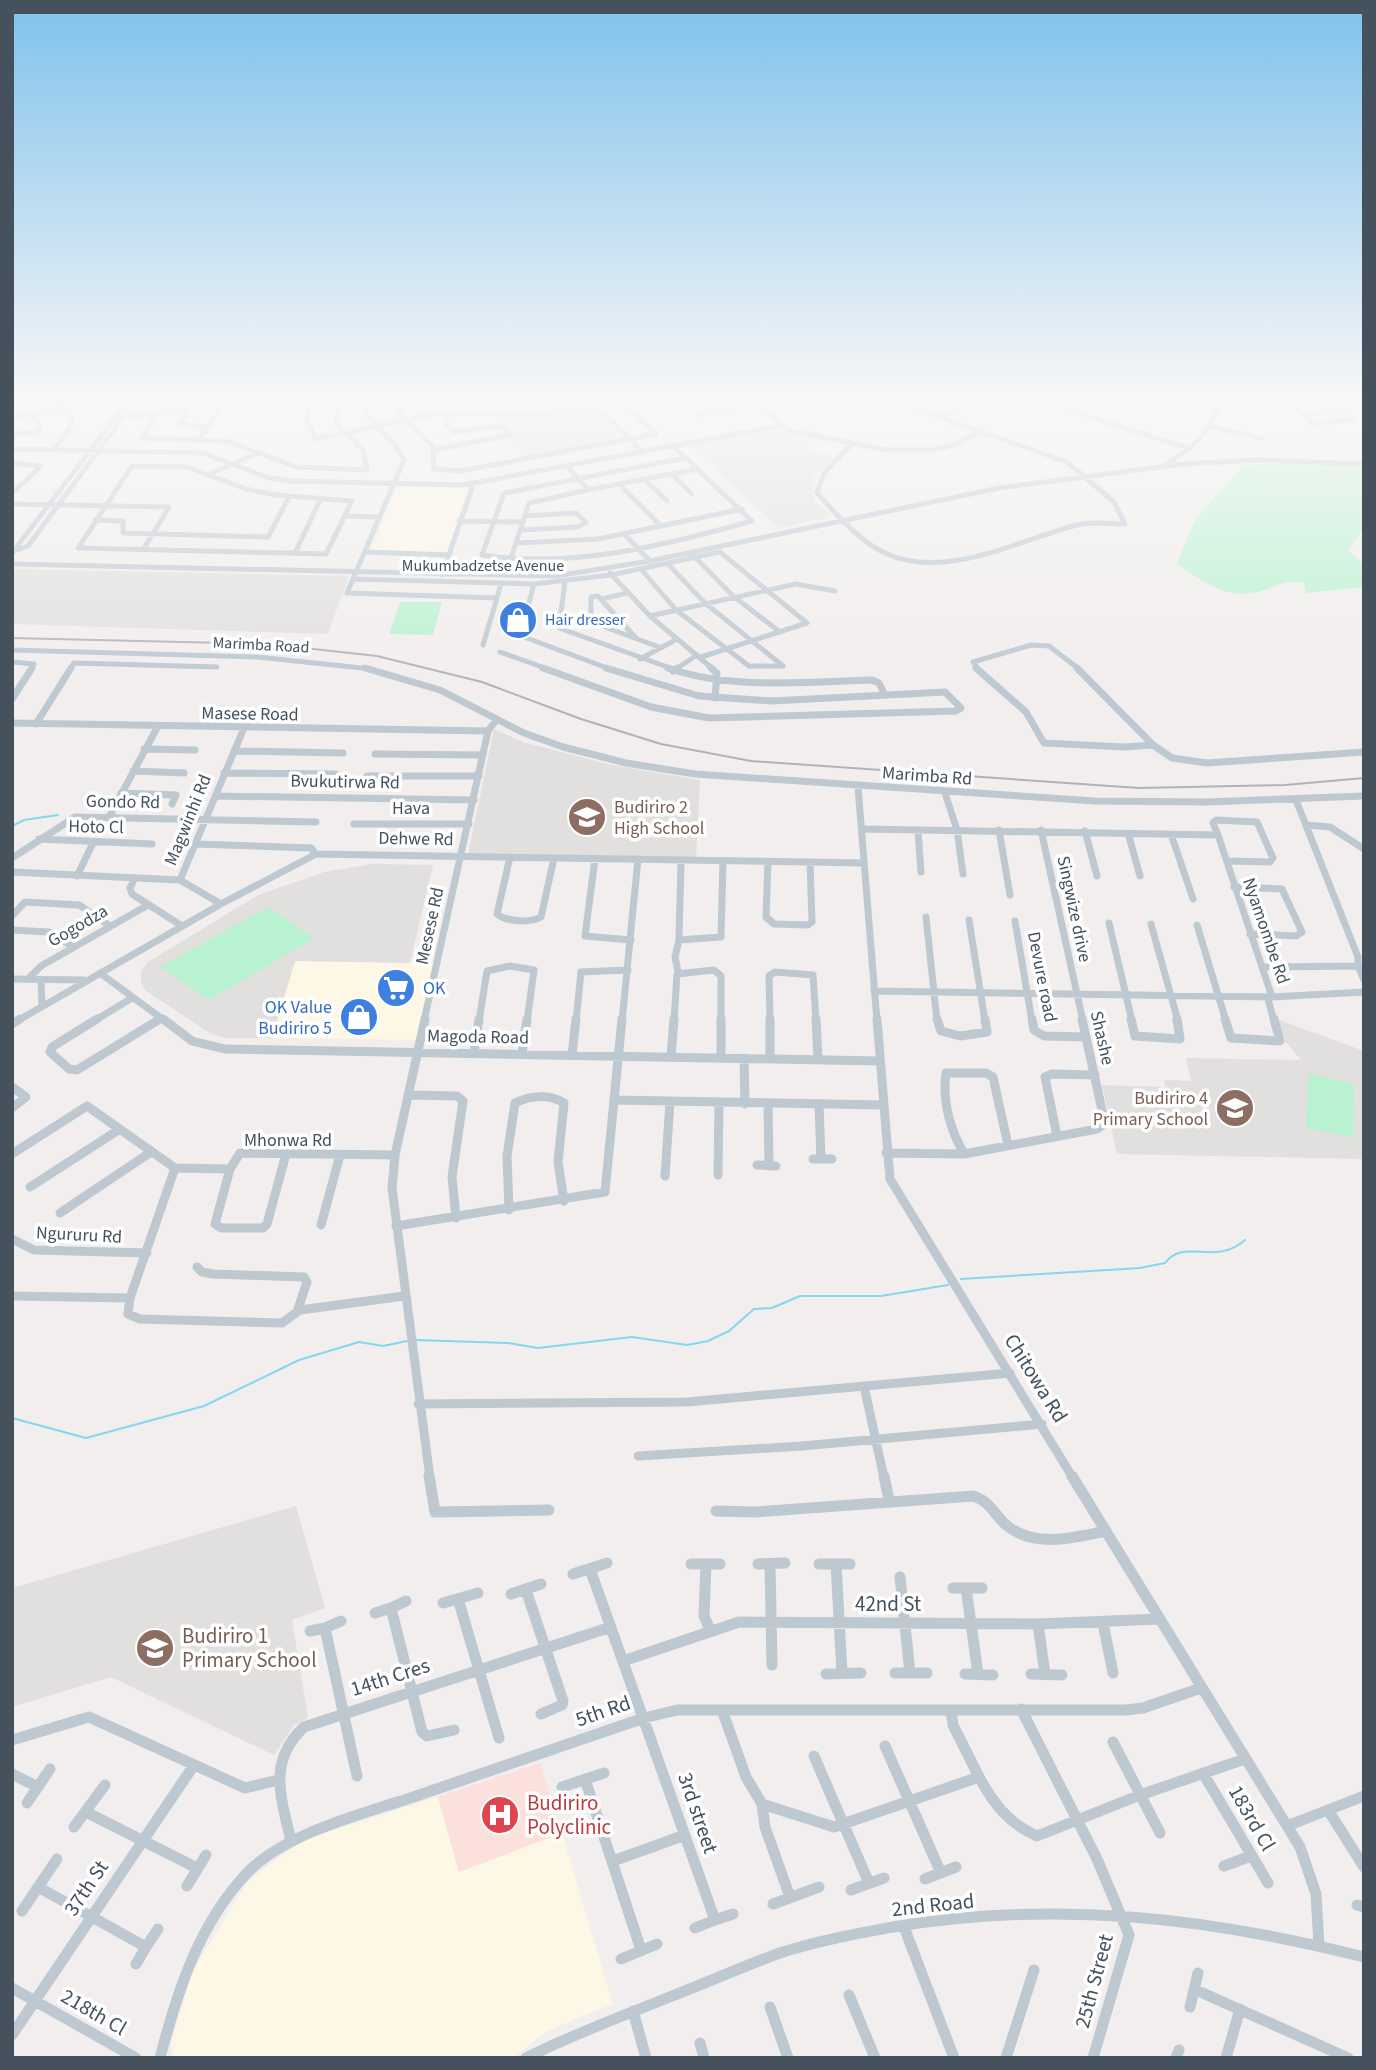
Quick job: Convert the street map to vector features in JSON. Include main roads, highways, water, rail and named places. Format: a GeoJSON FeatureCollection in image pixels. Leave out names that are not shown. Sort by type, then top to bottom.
{"type":"FeatureCollection","features":[{"type":"Feature","properties":{"kind":"waterway"},"geometry":{"type":"LineString","coordinates":[[12,826],[24,820],[58,815]]}},
{"type":"Feature","properties":{"kind":"waterway"},"geometry":{"type":"LineString","coordinates":[[961,1279],[1140,1268],[1165,1263],[1182,1252],[1222,1251],[1245,1240]]}},
{"type":"Feature","properties":{"kind":"waterway"},"geometry":{"type":"LineString","coordinates":[[416,1340],[508,1343],[538,1348],[632,1337],[687,1345],[708,1341],[729,1331],[754,1309],[772,1308],[800,1296],[881,1296],[948,1285]]}},
{"type":"Feature","properties":{"kind":"waterway"},"geometry":{"type":"LineString","coordinates":[[12,1418],[86,1438],[204,1406],[299,1360],[359,1342],[383,1346],[407,1341]]}},
{"type":"Feature","properties":{"kind":"railway"},"geometry":{"type":"LineString","coordinates":[[12,638],[268,644],[377,656],[482,682],[581,719],[661,744],[751,761],[1139,788],[1285,785],[1364,778]]}},
{"type":"Feature","properties":{"kind":"place","name":"Hair dresser"},"geometry":{"type":"Point","coordinates":[518,620]}},
{"type":"Feature","properties":{"kind":"place","name":"Budiriro 2 High School"},"geometry":{"type":"Point","coordinates":[587,817]}},
{"type":"Feature","properties":{"kind":"place","name":"OK"},"geometry":{"type":"Point","coordinates":[396,988]}},
{"type":"Feature","properties":{"kind":"place","name":"OK Value Budiriro 5"},"geometry":{"type":"Point","coordinates":[359,1017]}},
{"type":"Feature","properties":{"kind":"place","name":"Budiriro 4 Primary School"},"geometry":{"type":"Point","coordinates":[1235,1108]}},
{"type":"Feature","properties":{"kind":"place","name":"Budiriro 1 Primary School"},"geometry":{"type":"Point","coordinates":[155,1648]}},
{"type":"Feature","properties":{"kind":"place","name":"Budiriro Polyclinic"},"geometry":{"type":"Point","coordinates":[500,1815]}}]}
